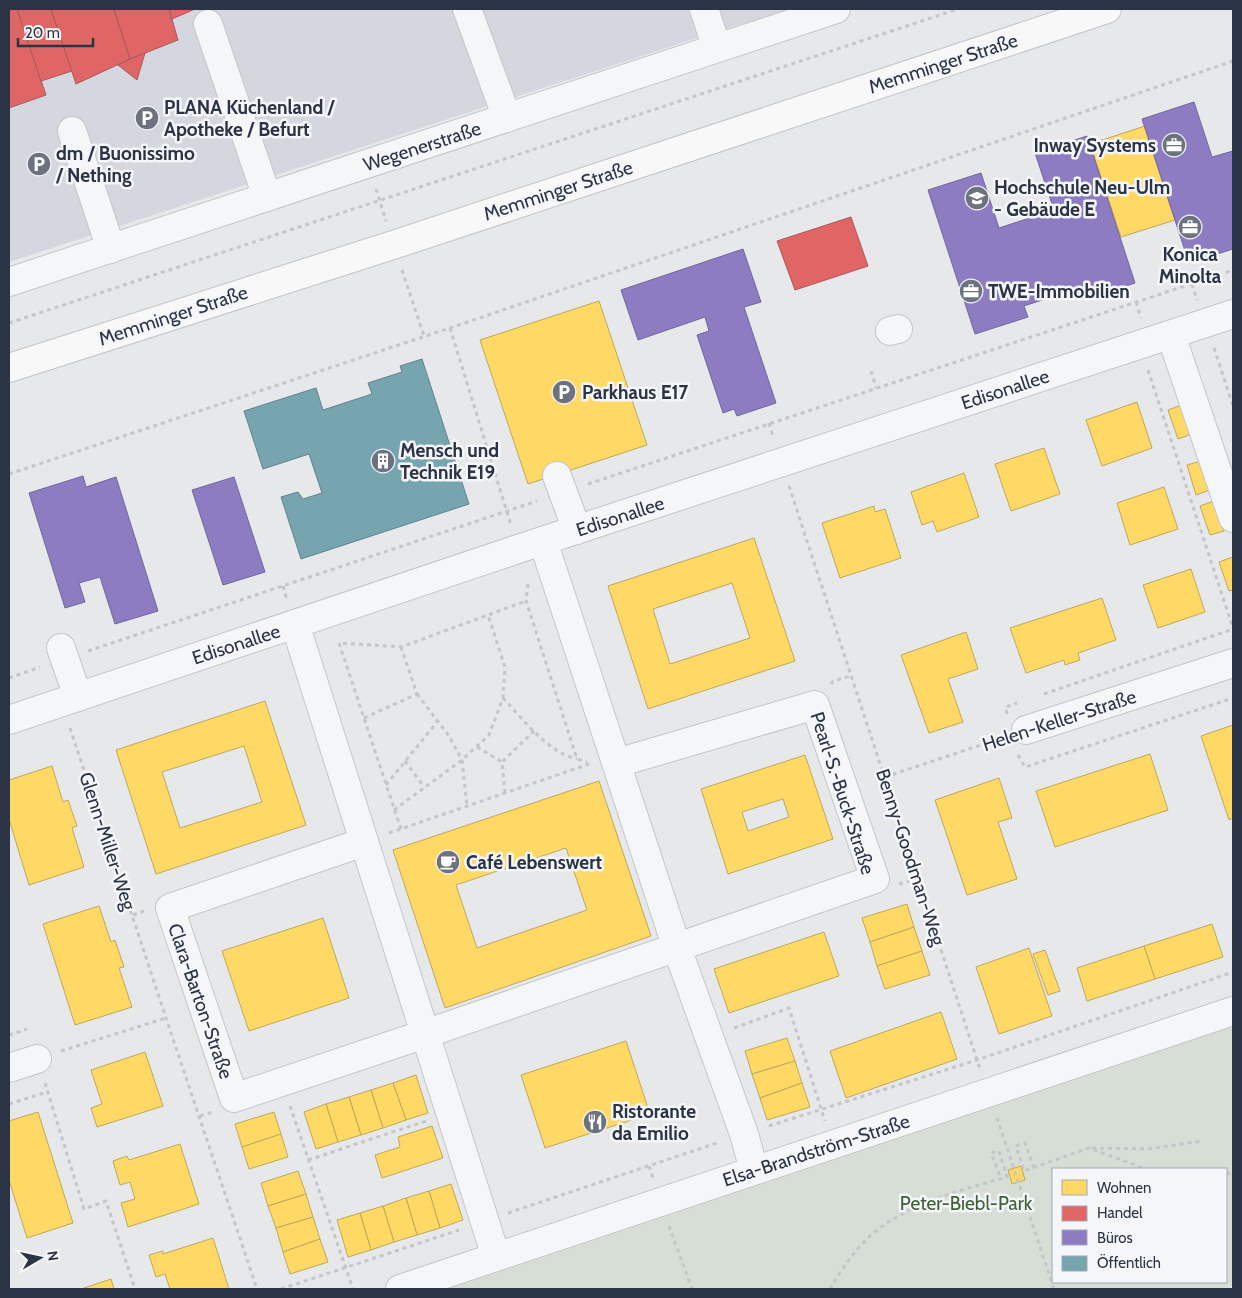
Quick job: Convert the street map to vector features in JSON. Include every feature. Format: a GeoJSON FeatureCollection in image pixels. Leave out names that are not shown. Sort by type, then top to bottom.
{"type":"FeatureCollection","features":[{"type":"Feature","properties":{"kind":"main road","name":"Memminger Straße"},"geometry":{"type":"LineString","coordinates":[[9,368],[393,245],[1107,9]]}},
{"type":"Feature","properties":{"kind":"street"},"geometry":{"type":"LineString","coordinates":[[467,9],[507,118]]}},
{"type":"Feature","properties":{"kind":"street"},"geometry":{"type":"LineString","coordinates":[[704,9],[718,48]]}},
{"type":"Feature","properties":{"kind":"street","name":"Wegenerstraße"},"geometry":{"type":"LineString","coordinates":[[9,282],[718,48],[792,15],[836,9]]}},
{"type":"Feature","properties":{"kind":"street"},"geometry":{"type":"LineString","coordinates":[[208,24],[267,197]]}},
{"type":"Feature","properties":{"kind":"street"},"geometry":{"type":"LineString","coordinates":[[72,130],[111,249]]}},
{"type":"Feature","properties":{"kind":"street","name":"Edisonallee"},"geometry":{"type":"LineString","coordinates":[[9,720],[530,545],[1233,314]]}},
{"type":"Feature","properties":{"kind":"street"},"geometry":{"type":"LineString","coordinates":[[1171,335],[1233,518]]}},
{"type":"Feature","properties":{"kind":"street"},"geometry":{"type":"LineString","coordinates":[[560,484],[577,530]]}},
{"type":"Feature","properties":{"kind":"street"},"geometry":{"type":"LineString","coordinates":[[530,545],[617,763],[677,948],[744,1134],[754,1170]]}},
{"type":"Feature","properties":{"kind":"street"},"geometry":{"type":"LineString","coordinates":[[295,624],[496,1257]]}},
{"type":"Feature","properties":{"kind":"street"},"geometry":{"type":"LineString","coordinates":[[63,653],[70,700]]}},
{"type":"Feature","properties":{"kind":"street","name":"Helen-Keller-Straße"},"geometry":{"type":"LineString","coordinates":[[1017,735],[1233,663]]}},
{"type":"Feature","properties":{"kind":"street","name":"Pearl-S.-Buck-Straße"},"geometry":{"type":"LineString","coordinates":[[425,1034],[875,879],[815,705],[617,763]]}},
{"type":"Feature","properties":{"kind":"street","name":"Clara-Barton-Straße"},"geometry":{"type":"LineString","coordinates":[[364,842],[170,908],[234,1098],[425,1034]]}},
{"type":"Feature","properties":{"kind":"street","name":"Elsa-Brandström-Straße"},"geometry":{"type":"LineString","coordinates":[[400,1289],[1233,1011]]}},
{"type":"Feature","properties":{"kind":"street"},"geometry":{"type":"LineString","coordinates":[[9,1068],[37,1059]]}},
{"type":"Feature","properties":{"kind":"path"},"geometry":{"type":"LineString","coordinates":[[9,323],[958,9]]}},
{"type":"Feature","properties":{"kind":"path"},"geometry":{"type":"LineString","coordinates":[[9,474],[450,328],[1233,60]]}},
{"type":"Feature","properties":{"kind":"path"},"geometry":{"type":"LineString","coordinates":[[9,678],[63,653],[507,511],[560,484],[768,423],[1233,270]]}},
{"type":"Feature","properties":{"kind":"path"},"geometry":{"type":"LineString","coordinates":[[450,328],[507,511],[530,545],[529,581],[526,601],[577,759]]}},
{"type":"Feature","properties":{"kind":"path"},"geometry":{"type":"LineString","coordinates":[[870,371],[876,388]]}},
{"type":"Feature","properties":{"kind":"path"},"geometry":{"type":"LineString","coordinates":[[1042,694],[1233,629],[1148,373]]}},
{"type":"Feature","properties":{"kind":"path","name":"Benny-Goodman-Weg"},"geometry":{"type":"LineString","coordinates":[[768,423],[1054,1289]]}},
{"type":"Feature","properties":{"kind":"path"},"geometry":{"type":"LineString","coordinates":[[401,829],[339,643],[401,647],[526,601]]}},
{"type":"Feature","properties":{"kind":"path"},"geometry":{"type":"LineString","coordinates":[[394,810],[462,760],[489,735],[503,698],[505,667],[488,615]]}},
{"type":"Feature","properties":{"kind":"path"},"geometry":{"type":"LineString","coordinates":[[401,647],[416,694],[449,736],[462,760],[466,806]]}},
{"type":"Feature","properties":{"kind":"path"},"geometry":{"type":"LineString","coordinates":[[364,718],[416,694]]}},
{"type":"Feature","properties":{"kind":"path"},"geometry":{"type":"LineString","coordinates":[[364,842],[592,763],[564,756],[534,731],[503,698]]}},
{"type":"Feature","properties":{"kind":"path"},"geometry":{"type":"LineString","coordinates":[[1024,701],[1006,707],[1017,735],[1025,767],[1233,698]]}},
{"type":"Feature","properties":{"kind":"path","name":"Glenn-Miller-Weg"},"geometry":{"type":"LineString","coordinates":[[70,700],[166,1018],[257,1289]]}},
{"type":"Feature","properties":{"kind":"path"},"geometry":{"type":"LineString","coordinates":[[386,785],[438,722]]}},
{"type":"Feature","properties":{"kind":"path"},"geometry":{"type":"LineString","coordinates":[[502,762],[534,731]]}},
{"type":"Feature","properties":{"kind":"path","name":"Helen-Keller-Straße"},"geometry":{"type":"LineString","coordinates":[[885,777],[1017,735]]}},
{"type":"Feature","properties":{"kind":"path"},"geometry":{"type":"LineString","coordinates":[[477,746],[502,762]]}},
{"type":"Feature","properties":{"kind":"path"},"geometry":{"type":"LineString","coordinates":[[405,761],[424,787]]}},
{"type":"Feature","properties":{"kind":"path"},"geometry":{"type":"LineString","coordinates":[[502,762],[505,793]]}},
{"type":"Feature","properties":{"kind":"path"},"geometry":{"type":"LineString","coordinates":[[709,1037],[789,1008],[832,1145]]}},
{"type":"Feature","properties":{"kind":"path"},"geometry":{"type":"LineString","coordinates":[[135,1289],[106,1201],[84,1209],[37,1059],[166,1018]]}},
{"type":"Feature","properties":{"kind":"path"},"geometry":{"type":"LineString","coordinates":[[9,1035],[27,1029]]}},
{"type":"Feature","properties":{"kind":"path"},"geometry":{"type":"LineString","coordinates":[[282,1082],[353,1289]]}},
{"type":"Feature","properties":{"kind":"path"},"geometry":{"type":"LineString","coordinates":[[9,1104],[47,1092]]}},
{"type":"Feature","properties":{"kind":"path"},"geometry":{"type":"LineString","coordinates":[[308,1160],[450,1114]]}},
{"type":"Feature","properties":{"kind":"path"},"geometry":{"type":"LineString","coordinates":[[1034,1168],[1025,1143],[1016,1146],[1024,1171],[1034,1168],[1089,1148],[1148,1149],[1202,1141]]}},
{"type":"Feature","properties":{"kind":"path"},"geometry":{"type":"LineString","coordinates":[[1089,1148],[1143,1168]]}},
{"type":"Feature","properties":{"kind":"path"},"geometry":{"type":"LineString","coordinates":[[830,1289],[848,1261],[866,1240],[896,1217],[955,1192],[1008,1177],[999,1151],[991,1153],[1000,1179]]}},
{"type":"Feature","properties":{"kind":"path"},"geometry":{"type":"LineString","coordinates":[[662,1202],[692,1289]]}},
{"type":"Feature","properties":{"kind":"shaded area"},"geometry":{"type":"Polygon","coordinates":[[[9,9],[791,9],[9,262],[9,9]]]}},
{"type":"Feature","properties":{"kind":"green space","name":"Peter-Biebl-Park"},"geometry":{"type":"Polygon","coordinates":[[[1233,1022],[1233,1286],[1224,1289],[436,1289],[1233,1022]]]}},
{"type":"Feature","properties":{"kind":"building: Wohnen"},"geometry":{"type":"Polygon","coordinates":[[[1145,126],[1175,220],[1121,237],[1090,144],[1145,126]]]}},
{"type":"Feature","properties":{"kind":"building: Wohnen","name":"Parkhaus E17"},"geometry":{"type":"Polygon","coordinates":[[[599,301],[647,445],[528,484],[480,340],[599,301]]]}},
{"type":"Feature","properties":{"kind":"building: Wohnen"},"geometry":{"type":"Polygon","coordinates":[[[1137,402],[1152,448],[1102,466],[1086,420],[1137,402]]]}},
{"type":"Feature","properties":{"kind":"building: Wohnen"},"geometry":{"type":"Polygon","coordinates":[[[1182,405],[1192,434],[1178,439],[1168,410],[1182,405]]]}},
{"type":"Feature","properties":{"kind":"building: Wohnen"},"geometry":{"type":"Polygon","coordinates":[[[1044,448],[1060,494],[1011,511],[995,464],[1044,448]]]}},
{"type":"Feature","properties":{"kind":"building: Wohnen"},"geometry":{"type":"Polygon","coordinates":[[[1201,461],[1210,490],[1196,495],[1187,465],[1201,461]]]}},
{"type":"Feature","properties":{"kind":"building: Wohnen"},"geometry":{"type":"Polygon","coordinates":[[[964,473],[979,517],[937,532],[933,521],[922,525],[911,492],[964,473]]]}},
{"type":"Feature","properties":{"kind":"building: Wohnen"},"geometry":{"type":"Polygon","coordinates":[[[1164,487],[1178,529],[1130,545],[1117,503],[1164,487]]]}},
{"type":"Feature","properties":{"kind":"building: Wohnen"},"geometry":{"type":"Polygon","coordinates":[[[1214,501],[1224,531],[1210,535],[1200,506],[1214,501]]]}},
{"type":"Feature","properties":{"kind":"building: Wohnen"},"geometry":{"type":"Polygon","coordinates":[[[874,506],[875,512],[885,509],[901,558],[840,578],[822,523],[874,506]]]}},
{"type":"Feature","properties":{"kind":"building: Wohnen"},"geometry":{"type":"Polygon","coordinates":[[[754,538],[795,661],[648,709],[608,586],[754,538]],[[732,583],[653,609],[670,664],[750,638],[732,583]]]}},
{"type":"Feature","properties":{"kind":"building: Wohnen"},"geometry":{"type":"Polygon","coordinates":[[[1233,557],[1233,590],[1229,591],[1219,562],[1233,557]]]}},
{"type":"Feature","properties":{"kind":"building: Wohnen"},"geometry":{"type":"Polygon","coordinates":[[[1191,569],[1205,612],[1158,628],[1143,585],[1191,569]]]}},
{"type":"Feature","properties":{"kind":"building: Wohnen"},"geometry":{"type":"Polygon","coordinates":[[[1102,598],[1116,640],[1078,653],[1080,660],[1065,665],[1064,660],[1026,673],[1010,628],[1102,598]]]}},
{"type":"Feature","properties":{"kind":"building: Wohnen"},"geometry":{"type":"Polygon","coordinates":[[[966,632],[978,669],[948,679],[963,722],[929,733],[901,655],[966,632]]]}},
{"type":"Feature","properties":{"kind":"building: Wohnen"},"geometry":{"type":"Polygon","coordinates":[[[265,701],[306,825],[156,874],[116,750],[265,701]],[[244,746],[162,772],[180,828],[262,802],[244,746]]]}},
{"type":"Feature","properties":{"kind":"building: Wohnen"},"geometry":{"type":"Polygon","coordinates":[[[1233,725],[1233,818],[1229,820],[1201,736],[1233,725]]]}},
{"type":"Feature","properties":{"kind":"building: Wohnen"},"geometry":{"type":"Polygon","coordinates":[[[1150,754],[1168,810],[1055,847],[1036,791],[1150,754]]]}},
{"type":"Feature","properties":{"kind":"building: Wohnen"},"geometry":{"type":"Polygon","coordinates":[[[805,755],[833,839],[728,874],[701,789],[805,755]],[[783,799],[742,812],[748,831],[789,817],[783,799]]]}},
{"type":"Feature","properties":{"kind":"building: Wohnen"},"geometry":{"type":"Polygon","coordinates":[[[52,766],[63,802],[68,800],[77,826],[72,828],[84,867],[29,885],[9,819],[9,780],[52,766]]]}},
{"type":"Feature","properties":{"kind":"building: Wohnen"},"geometry":{"type":"Polygon","coordinates":[[[999,778],[1012,818],[998,822],[1017,879],[967,895],[935,800],[999,778]]]}},
{"type":"Feature","properties":{"kind":"building: Wohnen"},"geometry":{"type":"Polygon","coordinates":[[[599,781],[651,936],[445,1008],[393,850],[599,781]],[[566,848],[456,885],[477,948],[587,910],[566,848]]]}},
{"type":"Feature","properties":{"kind":"building: Wohnen"},"geometry":{"type":"Polygon","coordinates":[[[907,904],[914,927],[870,942],[862,918],[907,904]]]}},
{"type":"Feature","properties":{"kind":"building: Wohnen"},"geometry":{"type":"Polygon","coordinates":[[[99,906],[111,942],[115,940],[124,967],[119,968],[132,1007],[75,1025],[43,924],[99,906]]]}},
{"type":"Feature","properties":{"kind":"building: Wohnen"},"geometry":{"type":"Polygon","coordinates":[[[323,918],[349,998],[249,1031],[222,951],[323,918]]]}},
{"type":"Feature","properties":{"kind":"building: Wohnen"},"geometry":{"type":"Polygon","coordinates":[[[1212,924],[1223,957],[1155,979],[1144,946],[1212,924]]]}},
{"type":"Feature","properties":{"kind":"building: Wohnen"},"geometry":{"type":"Polygon","coordinates":[[[914,927],[922,951],[877,966],[870,942],[914,927]]]}},
{"type":"Feature","properties":{"kind":"building: Wohnen"},"geometry":{"type":"Polygon","coordinates":[[[824,932],[839,976],[729,1013],[714,969],[824,932]]]}},
{"type":"Feature","properties":{"kind":"building: Wohnen"},"geometry":{"type":"Polygon","coordinates":[[[1144,946],[1155,979],[1087,1001],[1077,968],[1144,946]]]}},
{"type":"Feature","properties":{"kind":"building: Wohnen"},"geometry":{"type":"Polygon","coordinates":[[[1029,948],[1052,1016],[999,1034],[976,967],[1029,948]]]}},
{"type":"Feature","properties":{"kind":"building: Wohnen"},"geometry":{"type":"Polygon","coordinates":[[[1045,950],[1060,991],[1048,995],[1033,954],[1045,950]]]}},
{"type":"Feature","properties":{"kind":"building: Wohnen"},"geometry":{"type":"Polygon","coordinates":[[[922,951],[930,975],[885,989],[877,966],[922,951]]]}},
{"type":"Feature","properties":{"kind":"building: Wohnen"},"geometry":{"type":"Polygon","coordinates":[[[941,1012],[957,1059],[846,1098],[830,1051],[941,1012]]]}},
{"type":"Feature","properties":{"kind":"building: Wohnen"},"geometry":{"type":"Polygon","coordinates":[[[787,1038],[795,1061],[752,1074],[745,1051],[787,1038]]]}},
{"type":"Feature","properties":{"kind":"building: Wohnen"},"geometry":{"type":"Polygon","coordinates":[[[626,1041],[650,1114],[545,1148],[521,1075],[626,1041]]]}},
{"type":"Feature","properties":{"kind":"building: Wohnen"},"geometry":{"type":"Polygon","coordinates":[[[145,1052],[163,1106],[97,1127],[91,1108],[102,1104],[91,1070],[145,1052]]]}},
{"type":"Feature","properties":{"kind":"building: Wohnen"},"geometry":{"type":"Polygon","coordinates":[[[795,1061],[802,1083],[760,1098],[752,1074],[795,1061]]]}},
{"type":"Feature","properties":{"kind":"building: Wohnen"},"geometry":{"type":"Polygon","coordinates":[[[416,1075],[428,1113],[406,1120],[393,1083],[416,1075]]]}},
{"type":"Feature","properties":{"kind":"building: Wohnen"},"geometry":{"type":"Polygon","coordinates":[[[393,1083],[406,1120],[383,1128],[371,1090],[393,1083]]]}},
{"type":"Feature","properties":{"kind":"building: Wohnen"},"geometry":{"type":"Polygon","coordinates":[[[802,1083],[810,1107],[767,1120],[760,1098],[802,1083]]]}},
{"type":"Feature","properties":{"kind":"building: Wohnen"},"geometry":{"type":"Polygon","coordinates":[[[371,1090],[383,1128],[361,1135],[349,1097],[371,1090]]]}},
{"type":"Feature","properties":{"kind":"building: Wohnen"},"geometry":{"type":"Polygon","coordinates":[[[349,1097],[361,1135],[338,1142],[326,1104],[349,1097]]]}},
{"type":"Feature","properties":{"kind":"building: Wohnen"},"geometry":{"type":"Polygon","coordinates":[[[326,1104],[338,1142],[316,1149],[304,1112],[326,1104]]]}},
{"type":"Feature","properties":{"kind":"building: Wohnen"},"geometry":{"type":"Polygon","coordinates":[[[38,1112],[73,1223],[27,1238],[9,1180],[9,1121],[38,1112]]]}},
{"type":"Feature","properties":{"kind":"building: Wohnen"},"geometry":{"type":"Polygon","coordinates":[[[274,1112],[281,1134],[242,1147],[235,1124],[274,1112]]]}},
{"type":"Feature","properties":{"kind":"building: Wohnen"},"geometry":{"type":"Polygon","coordinates":[[[432,1126],[443,1158],[382,1178],[375,1155],[400,1147],[398,1137],[432,1126]]]}},
{"type":"Feature","properties":{"kind":"building: Wohnen"},"geometry":{"type":"Polygon","coordinates":[[[281,1134],[288,1157],[249,1169],[242,1147],[281,1134]]]}},
{"type":"Feature","properties":{"kind":"building: Wohnen"},"geometry":{"type":"Polygon","coordinates":[[[180,1144],[199,1204],[128,1227],[121,1203],[135,1199],[130,1182],[120,1185],[113,1161],[127,1156],[129,1160],[180,1144]]]}},
{"type":"Feature","properties":{"kind":"building: Wohnen"},"geometry":{"type":"Polygon","coordinates":[[[1021,1166],[1025,1180],[1012,1184],[1008,1170],[1021,1166]]]}},
{"type":"Feature","properties":{"kind":"building: Wohnen"},"geometry":{"type":"Polygon","coordinates":[[[298,1171],[306,1194],[268,1206],[261,1183],[298,1171]]]}},
{"type":"Feature","properties":{"kind":"building: Wohnen"},"geometry":{"type":"Polygon","coordinates":[[[451,1184],[463,1220],[440,1228],[429,1191],[451,1184]]]}},
{"type":"Feature","properties":{"kind":"building: Wohnen"},"geometry":{"type":"Polygon","coordinates":[[[429,1191],[440,1228],[417,1235],[406,1198],[429,1191]]]}},
{"type":"Feature","properties":{"kind":"building: Wohnen"},"geometry":{"type":"Polygon","coordinates":[[[306,1194],[313,1217],[276,1228],[268,1206],[306,1194]]]}},
{"type":"Feature","properties":{"kind":"building: Wohnen"},"geometry":{"type":"Polygon","coordinates":[[[406,1198],[417,1235],[394,1242],[383,1206],[406,1198]]]}},
{"type":"Feature","properties":{"kind":"building: Wohnen"},"geometry":{"type":"Polygon","coordinates":[[[383,1206],[394,1242],[371,1250],[360,1213],[383,1206]]]}},
{"type":"Feature","properties":{"kind":"building: Wohnen"},"geometry":{"type":"Polygon","coordinates":[[[360,1213],[371,1250],[348,1257],[337,1220],[360,1213]]]}},
{"type":"Feature","properties":{"kind":"building: Wohnen"},"geometry":{"type":"Polygon","coordinates":[[[313,1217],[320,1239],[283,1252],[276,1228],[313,1217]]]}},
{"type":"Feature","properties":{"kind":"building: Wohnen"},"geometry":{"type":"Polygon","coordinates":[[[213,1238],[229,1289],[170,1289],[165,1274],[156,1277],[149,1255],[163,1251],[163,1254],[213,1238]]]}},
{"type":"Feature","properties":{"kind":"building: Wohnen"},"geometry":{"type":"Polygon","coordinates":[[[320,1239],[328,1262],[290,1274],[283,1252],[320,1239]]]}},
{"type":"Feature","properties":{"kind":"building: Wohnen"},"geometry":{"type":"Polygon","coordinates":[[[111,1279],[114,1289],[81,1289],[111,1279]]]}},
{"type":"Feature","properties":{"kind":"building: Handel"},"geometry":{"type":"Polygon","coordinates":[[[9,9],[17,9],[46,95],[9,108],[9,9]]]}},
{"type":"Feature","properties":{"kind":"building: Handel"},"geometry":{"type":"Polygon","coordinates":[[[17,9],[51,9],[72,71],[41,81],[17,9]]]}},
{"type":"Feature","properties":{"kind":"building: Handel"},"geometry":{"type":"Polygon","coordinates":[[[51,9],[114,9],[130,59],[76,84],[51,9]]]}},
{"type":"Feature","properties":{"kind":"building: Handel"},"geometry":{"type":"Polygon","coordinates":[[[114,9],[169,9],[178,40],[130,59],[114,9]]]}},
{"type":"Feature","properties":{"kind":"building: Handel"},"geometry":{"type":"Polygon","coordinates":[[[169,9],[195,9],[172,19],[169,9]]]}},
{"type":"Feature","properties":{"kind":"building: Handel"},"geometry":{"type":"Polygon","coordinates":[[[145,53],[137,80],[118,65],[130,59],[145,53]]]}},
{"type":"Feature","properties":{"kind":"building: Handel"},"geometry":{"type":"Polygon","coordinates":[[[851,217],[868,266],[795,290],[777,241],[851,217]]]}},
{"type":"Feature","properties":{"kind":"building: Büros"},"geometry":{"type":"Polygon","coordinates":[[[1194,102],[1212,157],[1233,151],[1233,249],[1189,263],[1142,119],[1194,102]]]}},
{"type":"Feature","properties":{"kind":"building: Büros"},"geometry":{"type":"Polygon","coordinates":[[[1087,136],[1135,283],[1086,299],[1083,286],[1024,306],[1028,317],[975,334],[928,190],[981,173],[999,228],[1054,210],[1035,153],[1087,136]]]}},
{"type":"Feature","properties":{"kind":"building: Büros"},"geometry":{"type":"Polygon","coordinates":[[[743,249],[761,302],[744,307],[776,403],[737,416],[734,409],[723,413],[697,335],[709,331],[705,317],[638,340],[621,290],[743,249]]]}},
{"type":"Feature","properties":{"kind":"building: Büros"},"geometry":{"type":"Polygon","coordinates":[[[83,476],[86,487],[116,477],[158,611],[115,624],[100,577],[79,583],[85,602],[65,608],[29,493],[83,476]]]}},
{"type":"Feature","properties":{"kind":"building: Büros"},"geometry":{"type":"Polygon","coordinates":[[[234,477],[265,572],[223,585],[192,490],[234,477]]]}},
{"type":"Feature","properties":{"kind":"building: Öffentlich","name":"Mensch und Technik E19"},"geometry":{"type":"Polygon","coordinates":[[[422,359],[469,504],[301,559],[281,497],[298,492],[303,499],[322,493],[309,454],[263,469],[244,411],[316,388],[323,410],[372,394],[368,383],[402,372],[400,366],[422,359]]]}},
{"type":"Feature","properties":{"kind":"place","name":"PLANA Küchenland / Apotheke / Befurt"},"geometry":{"type":"Point","coordinates":[147,118]}},
{"type":"Feature","properties":{"kind":"place","name":"Inway Systems"},"geometry":{"type":"Point","coordinates":[1174,145]}},
{"type":"Feature","properties":{"kind":"place","name":"dm / Buonissimo / Nething"},"geometry":{"type":"Point","coordinates":[39,164]}},
{"type":"Feature","properties":{"kind":"place","name":"Hochschule Neu-Ulm - Gebäude E"},"geometry":{"type":"Point","coordinates":[977,198]}},
{"type":"Feature","properties":{"kind":"place","name":"Konica Minolta"},"geometry":{"type":"Point","coordinates":[1190,227]}},
{"type":"Feature","properties":{"kind":"place","name":"TWE-Immobilien"},"geometry":{"type":"Point","coordinates":[971,291]}},
{"type":"Feature","properties":{"kind":"place","name":"Parkhaus E17"},"geometry":{"type":"Point","coordinates":[564,392]}},
{"type":"Feature","properties":{"kind":"place","name":"Mensch und Technik E19"},"geometry":{"type":"Point","coordinates":[383,461]}},
{"type":"Feature","properties":{"kind":"place","name":"Café Lebenswert"},"geometry":{"type":"Point","coordinates":[448,862]}},
{"type":"Feature","properties":{"kind":"place","name":"Ristorante da Emilio"},"geometry":{"type":"Point","coordinates":[595,1122]}}]}
